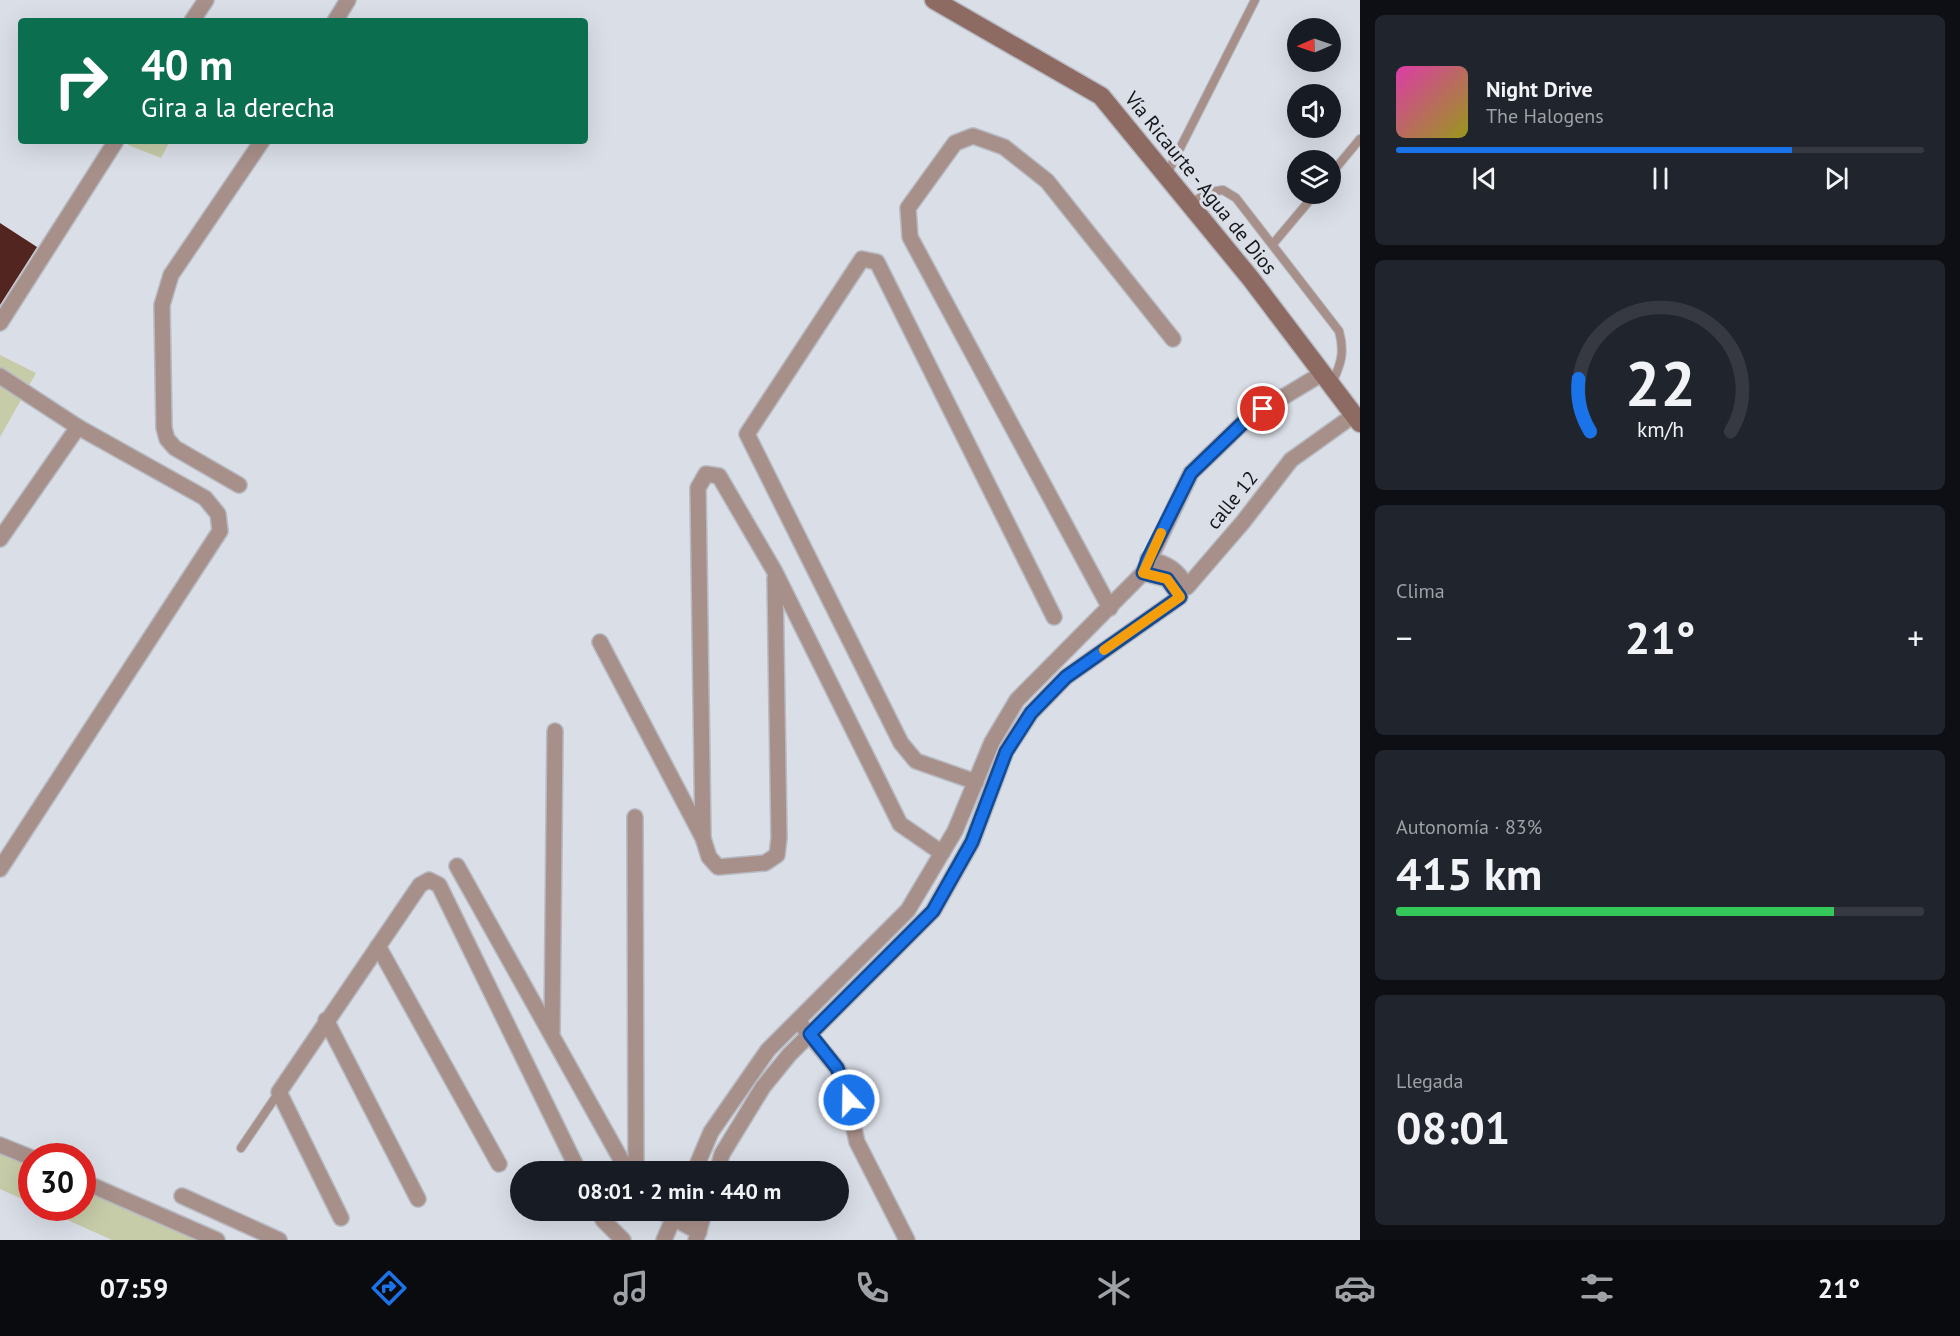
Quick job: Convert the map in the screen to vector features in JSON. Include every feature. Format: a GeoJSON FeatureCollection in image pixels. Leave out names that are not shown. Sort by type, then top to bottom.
{"type":"FeatureCollection","features":[{"type":"Feature","properties":{"kind":"street"},"geometry":{"type":"LineString","coordinates":[[194,18],[206,0]]}},
{"type":"Feature","properties":{"kind":"street"},"geometry":{"type":"LineString","coordinates":[[337,18],[348,0]]}},
{"type":"Feature","properties":{"kind":"street","name":"Vía Ricaurte - Agua de Dios"},"geometry":{"type":"LineString","coordinates":[[934,0],[1101,96],[1167,174],[1357,419]]}},
{"type":"Feature","properties":{"kind":"street"},"geometry":{"type":"LineString","coordinates":[[1110,608],[910,237],[908,208],[955,143],[973,136],[1004,147],[1047,181],[1173,339]]}},
{"type":"Feature","properties":{"kind":"street"},"geometry":{"type":"LineString","coordinates":[[0,324],[114,144]]}},
{"type":"Feature","properties":{"kind":"street"},"geometry":{"type":"LineString","coordinates":[[239,485],[175,448],[167,439],[164,428],[162,305],[171,274],[260,144]]}},
{"type":"Feature","properties":{"kind":"street"},"geometry":{"type":"LineString","coordinates":[[976,782],[915,761],[901,743],[747,434],[862,259],[877,262],[1054,617]]}},
{"type":"Feature","properties":{"kind":"street"},"geometry":{"type":"LineString","coordinates":[[0,376],[78,428],[205,498],[218,514],[220,531],[0,869]]}},
{"type":"Feature","properties":{"kind":"street"},"geometry":{"type":"LineString","coordinates":[[699,1161],[711,1132],[768,1050],[908,910],[955,831],[992,742],[1017,700],[1110,608],[1146,566],[1191,473],[1247,419],[1327,379]]}},
{"type":"Feature","properties":{"kind":"street","name":"calle 12"},"geometry":{"type":"LineString","coordinates":[[1146,566],[1160,561],[1178,571],[1187,586],[1243,522],[1291,460],[1357,419]]}},
{"type":"Feature","properties":{"kind":"street"},"geometry":{"type":"LineString","coordinates":[[0,539],[78,428]]}},
{"type":"Feature","properties":{"kind":"street"},"geometry":{"type":"LineString","coordinates":[[703,838],[698,488],[706,474],[719,476],[775,572],[900,824],[942,853]]}},
{"type":"Feature","properties":{"kind":"street"},"geometry":{"type":"LineString","coordinates":[[720,1161],[722,1154],[764,1087],[789,1055],[933,911],[972,842],[1006,752],[1031,713],[1066,677],[1180,597],[1167,579],[1146,566]]}},
{"type":"Feature","properties":{"kind":"street"},"geometry":{"type":"LineString","coordinates":[[600,642],[703,838],[709,857],[718,867],[765,863],[777,855],[775,572]]}},
{"type":"Feature","properties":{"kind":"street"},"geometry":{"type":"LineString","coordinates":[[552,1035],[555,731]]}},
{"type":"Feature","properties":{"kind":"street"},"geometry":{"type":"LineString","coordinates":[[992,742],[1006,752]]}},
{"type":"Feature","properties":{"kind":"street"},"geometry":{"type":"LineString","coordinates":[[635,817],[636,1161]]}},
{"type":"Feature","properties":{"kind":"street"},"geometry":{"type":"LineString","coordinates":[[955,831],[972,842]]}},
{"type":"Feature","properties":{"kind":"street"},"geometry":{"type":"LineString","coordinates":[[457,866],[622,1161]]}},
{"type":"Feature","properties":{"kind":"street"},"geometry":{"type":"LineString","coordinates":[[341,1218],[279,1092],[420,885],[429,880],[439,885],[574,1161]]}},
{"type":"Feature","properties":{"kind":"street"},"geometry":{"type":"LineString","coordinates":[[378,946],[499,1164]]}},
{"type":"Feature","properties":{"kind":"street"},"geometry":{"type":"LineString","coordinates":[[326,1020],[418,1199]]}},
{"type":"Feature","properties":{"kind":"street"},"geometry":{"type":"LineString","coordinates":[[796,1020],[810,1034],[843,1080],[857,1142],[907,1240]]}},
{"type":"Feature","properties":{"kind":"street"},"geometry":{"type":"LineString","coordinates":[[0,1145],[18,1152]]}},
{"type":"Feature","properties":{"kind":"street"},"geometry":{"type":"LineString","coordinates":[[96,1187],[215,1239],[224,1214]]}},
{"type":"Feature","properties":{"kind":"street"},"geometry":{"type":"LineString","coordinates":[[182,1196],[279,1240]]}},
{"type":"Feature","properties":{"kind":"street"},"geometry":{"type":"LineString","coordinates":[[604,1221],[623,1240]]}},
{"type":"Feature","properties":{"kind":"street"},"geometry":{"type":"LineString","coordinates":[[664,1240],[672,1221]]}},
{"type":"Feature","properties":{"kind":"street"},"geometry":{"type":"LineString","coordinates":[[682,1221],[698,1236],[702,1221]]}},
{"type":"Feature","properties":{"kind":"lane"},"geometry":{"type":"LineString","coordinates":[[1167,174],[1255,0]]}},
{"type":"Feature","properties":{"kind":"lane"},"geometry":{"type":"LineString","coordinates":[[1341,162],[1360,139]]}},
{"type":"Feature","properties":{"kind":"lane"},"geometry":{"type":"LineString","coordinates":[[1189,204],[1210,192],[1223,190],[1236,198],[1274,244],[1339,331],[1344,348],[1341,366],[1327,379]]}},
{"type":"Feature","properties":{"kind":"lane"},"geometry":{"type":"LineString","coordinates":[[1274,244],[1307,204]]}},
{"type":"Feature","properties":{"kind":"lane"},"geometry":{"type":"LineString","coordinates":[[241,1148],[279,1092]]}},
{"type":"Feature","properties":{"kind":"green space"},"geometry":{"type":"Polygon","coordinates":[[[128,144],[168,144],[161,158],[128,144]]]}},
{"type":"Feature","properties":{"kind":"green space"},"geometry":{"type":"Polygon","coordinates":[[[0,355],[36,373],[0,437],[0,355]]]}},
{"type":"Feature","properties":{"kind":"green space"},"geometry":{"type":"Polygon","coordinates":[[[0,1146],[18,1155],[18,1197],[0,1189],[0,1146]]]}},
{"type":"Feature","properties":{"kind":"green space"},"geometry":{"type":"Polygon","coordinates":[[[96,1191],[202,1240],[112,1240],[70,1221],[96,1221],[96,1191]]]}},
{"type":"Feature","properties":{"kind":"building"},"geometry":{"type":"Polygon","coordinates":[[[0,223],[37,247],[0,305],[0,223]]]}},
{"type":"Feature","properties":{"kind":"slow traffic"},"geometry":{"type":"LineString","coordinates":[[1104,650],[1180,597],[1167,579],[1143,573],[1161,533]]}},
{"type":"Feature","properties":{"kind":"route"},"geometry":{"type":"LineString","coordinates":[[849,1100],[837,1068],[810,1034],[933,911],[972,842],[1006,752],[1031,713],[1066,677],[1180,597],[1167,579],[1143,573],[1148,559],[1191,473],[1247,419],[1263,409]]}}]}
